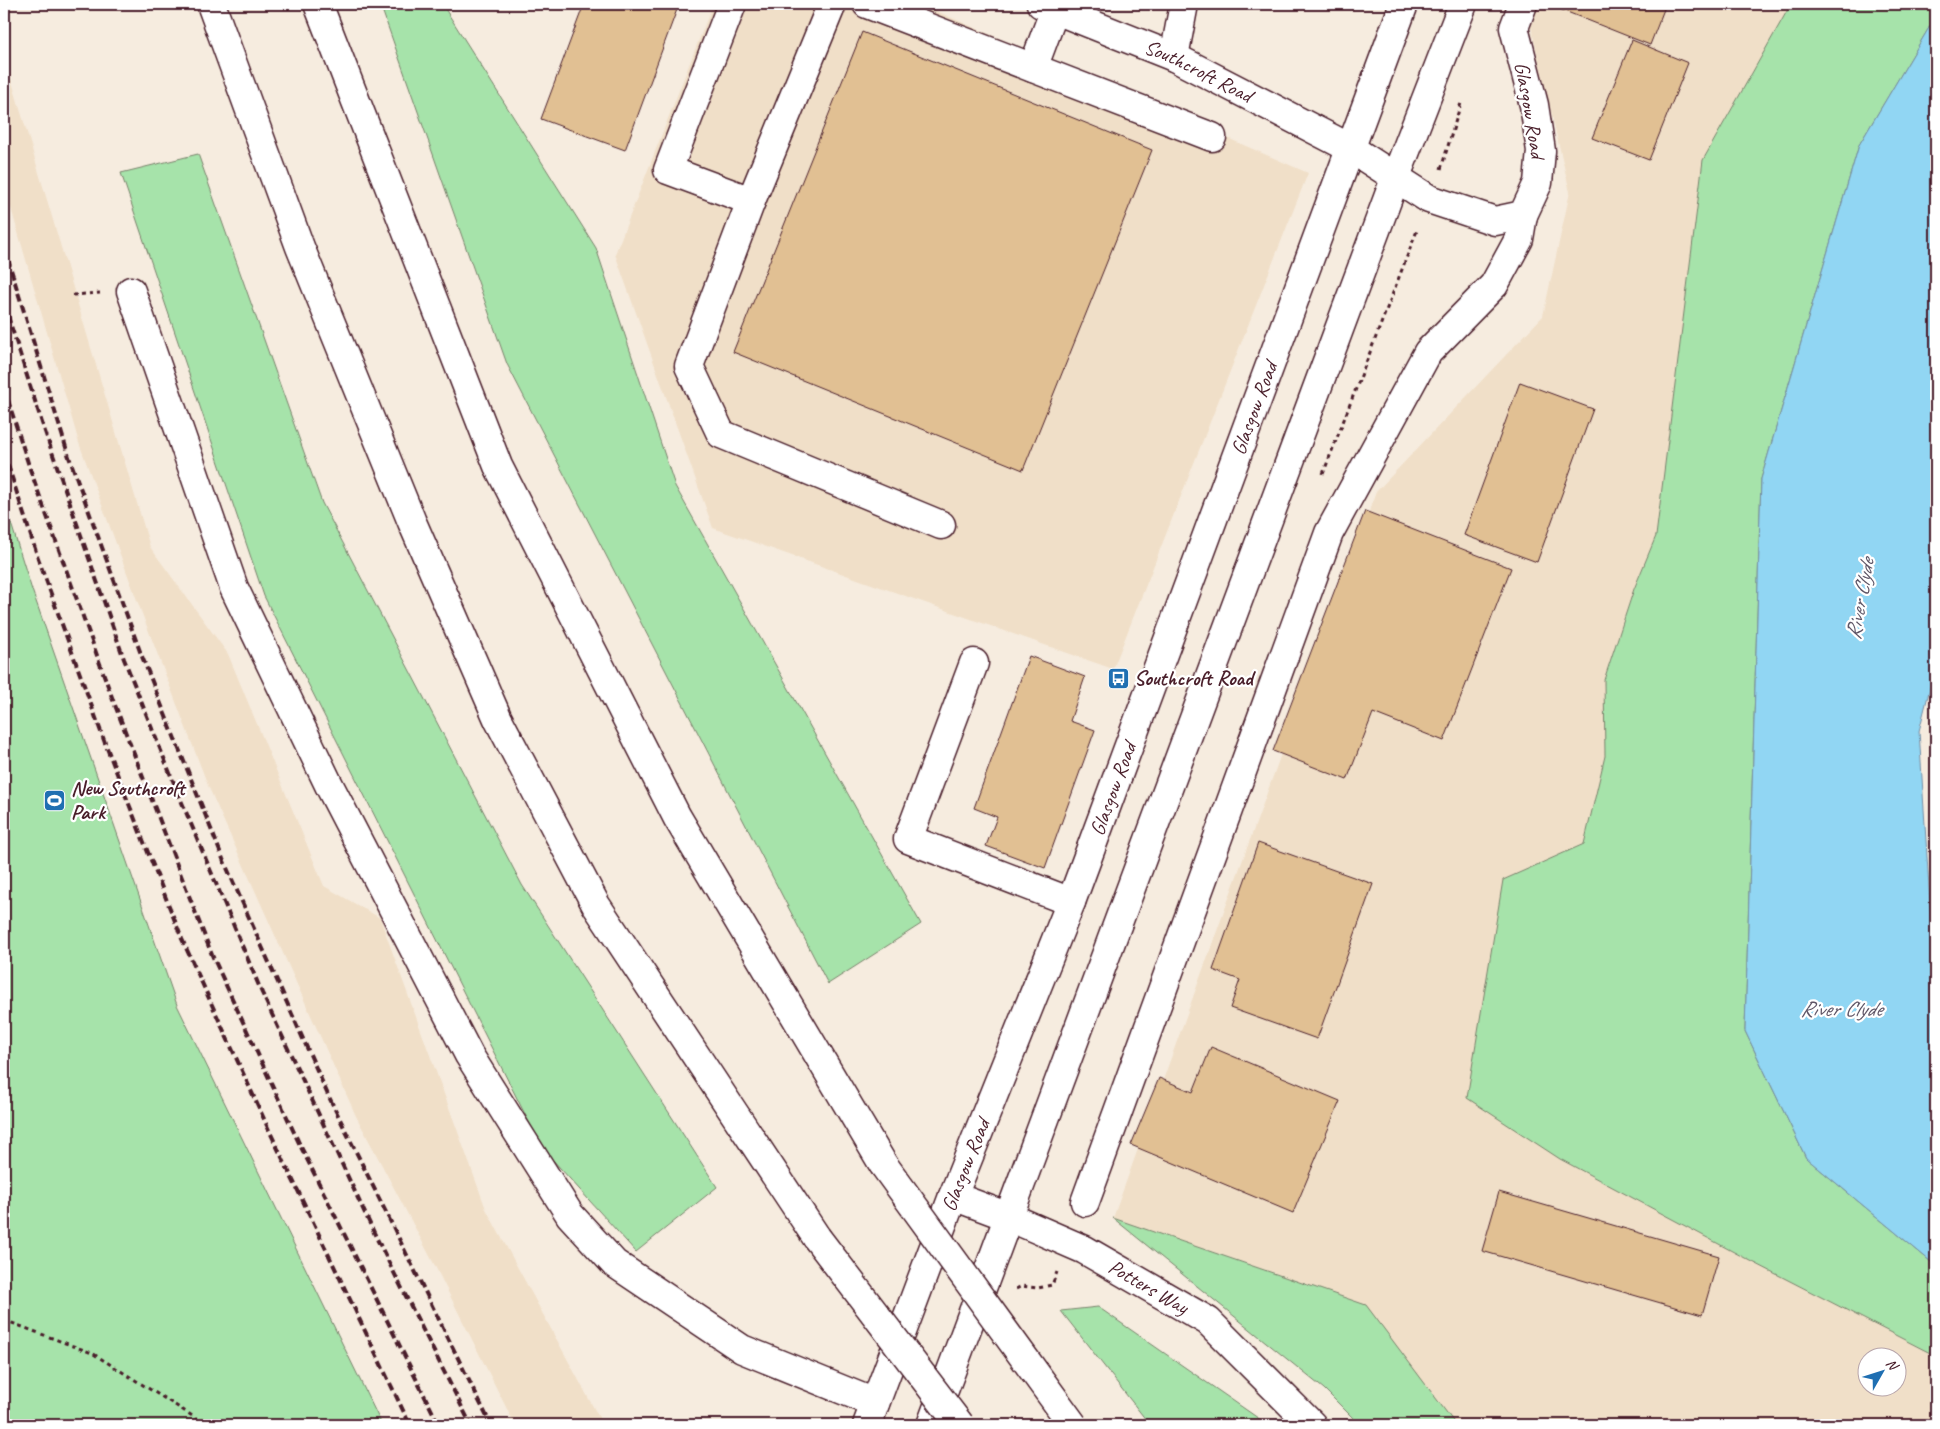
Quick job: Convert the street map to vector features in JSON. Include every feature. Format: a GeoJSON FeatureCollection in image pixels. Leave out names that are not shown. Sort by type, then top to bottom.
{"type":"FeatureCollection","features":[{"type":"Feature","properties":{"kind":"main road"},"geometry":{"type":"LineString","coordinates":[[211,4],[300,247],[412,522],[498,719],[596,904],[817,1238],[960,1425]]}},
{"type":"Feature","properties":{"kind":"main road"},"geometry":{"type":"LineString","coordinates":[[318,4],[498,466],[676,817],[883,1164],[1073,1425]]}},
{"type":"Feature","properties":{"kind":"main road"},"geometry":{"type":"LineString","coordinates":[[732,4],[668,170],[751,201]]}},
{"type":"Feature","properties":{"kind":"main road"},"geometry":{"type":"LineString","coordinates":[[832,4],[751,201],[689,366],[720,434],[941,525]]}},
{"type":"Feature","properties":{"kind":"main road"},"geometry":{"type":"LineString","coordinates":[[867,4],[1212,137]]}},
{"type":"Feature","properties":{"kind":"main road"},"geometry":{"type":"LineString","coordinates":[[1174,57],[1184,4]]}},
{"type":"Feature","properties":{"kind":"main road","name":"Glasgow Road"},"geometry":{"type":"LineString","coordinates":[[871,1414],[953,1196],[1071,902],[1404,4]]}},
{"type":"Feature","properties":{"kind":"main road"},"geometry":{"type":"LineString","coordinates":[[931,1425],[1395,179],[1463,4]]}},
{"type":"Feature","properties":{"kind":"main road","name":"Glasgow Road"},"geometry":{"type":"LineString","coordinates":[[1086,1202],[1329,533],[1428,352],[1494,285],[1519,239],[1524,215],[1538,183],[1541,151],[1534,105],[1514,28],[1523,4]]}},
{"type":"Feature","properties":{"kind":"main road"},"geometry":{"type":"LineString","coordinates":[[1033,68],[1048,6]]}},
{"type":"Feature","properties":{"kind":"main road","name":"Southcroft Road"},"geometry":{"type":"LineString","coordinates":[[1048,6],[1174,57],[1350,148]]}},
{"type":"Feature","properties":{"kind":"main road"},"geometry":{"type":"LineString","coordinates":[[1350,148],[1395,179],[1429,199],[1494,221],[1524,215]]}},
{"type":"Feature","properties":{"kind":"main road"},"geometry":{"type":"LineString","coordinates":[[131,291],[234,588],[329,785],[469,1055],[570,1215],[614,1263],[742,1349],[871,1414]]}},
{"type":"Feature","properties":{"kind":"main road"},"geometry":{"type":"LineString","coordinates":[[974,663],[908,840],[1071,902]]}},
{"type":"Feature","properties":{"kind":"main road","name":"Potters Way"},"geometry":{"type":"LineString","coordinates":[[953,1196],[1009,1217],[1085,1250],[1208,1321],[1312,1425]]}},
{"type":"Feature","properties":{"kind":"path"},"geometry":{"type":"LineString","coordinates":[[4,1320],[92,1353],[194,1417],[201,1425]]}},
{"type":"Feature","properties":{"kind":"shaded area"},"geometry":{"type":"Polygon","coordinates":[[[713,4],[920,4],[1308,173],[1113,669],[713,528],[615,254],[713,4]]]}},
{"type":"Feature","properties":{"kind":"shaded area"},"geometry":{"type":"Polygon","coordinates":[[[1538,4],[1791,4],[1703,160],[1656,536],[1634,589],[1604,680],[1605,756],[1584,844],[1503,880],[1560,1159],[1745,1258],[1936,1356],[1936,1425],[1389,1425],[1366,1305],[1113,1218],[1376,492],[1543,316],[1570,192],[1531,27],[1538,4]]]}},
{"type":"Feature","properties":{"kind":"shaded area"},"geometry":{"type":"Polygon","coordinates":[[[4,55],[150,547],[228,654],[324,886],[380,918],[486,1209],[603,1425],[515,1425],[433,1262],[356,1116],[209,788],[79,443],[4,184],[4,55]]]}},
{"type":"Feature","properties":{"kind":"green space"},"geometry":{"type":"Polygon","coordinates":[[[380,4],[442,4],[596,248],[675,486],[921,924],[828,984],[507,364],[380,4]]]}},
{"type":"Feature","properties":{"kind":"green space"},"geometry":{"type":"Polygon","coordinates":[[[1791,4],[1936,4],[1936,16],[1859,145],[1761,479],[1745,1031],[1806,1158],[1936,1266],[1936,1356],[1745,1258],[1560,1159],[1467,1098],[1503,880],[1584,844],[1605,756],[1604,680],[1634,589],[1656,536],[1703,160],[1791,4]]]}},
{"type":"Feature","properties":{"kind":"green space"},"geometry":{"type":"Polygon","coordinates":[[[198,154],[322,503],[522,885],[717,1187],[636,1252],[542,1148],[264,596],[121,173],[198,154]]]}},
{"type":"Feature","properties":{"kind":"green space"},"geometry":{"type":"Polygon","coordinates":[[[4,501],[31,587],[177,1005],[382,1425],[4,1425],[4,501]]]}},
{"type":"Feature","properties":{"kind":"green space"},"geometry":{"type":"Polygon","coordinates":[[[1113,1218],[1366,1305],[1456,1425],[1360,1425],[1324,1389],[1113,1218]]]}},
{"type":"Feature","properties":{"kind":"green space"},"geometry":{"type":"Polygon","coordinates":[[[1098,1307],[1268,1425],[1150,1425],[1061,1311],[1098,1307]]]}},
{"type":"Feature","properties":{"kind":"water","name":"River Clyde"},"geometry":{"type":"Polygon","coordinates":[[[1936,16],[1936,664],[1919,731],[1931,919],[1936,927],[1936,1266],[1806,1158],[1745,1031],[1761,479],[1859,145],[1936,16]]]}},
{"type":"Feature","properties":{"kind":"building"},"geometry":{"type":"Polygon","coordinates":[[[584,4],[679,4],[625,150],[541,119],[584,4]]]}},
{"type":"Feature","properties":{"kind":"building"},"geometry":{"type":"Polygon","coordinates":[[[1547,4],[1666,4],[1650,45],[1547,4]]]}},
{"type":"Feature","properties":{"kind":"building"},"geometry":{"type":"Polygon","coordinates":[[[862,32],[1152,150],[1023,470],[733,352],[862,32]]]}},
{"type":"Feature","properties":{"kind":"building"},"geometry":{"type":"Polygon","coordinates":[[[1632,40],[1688,63],[1649,160],[1592,138],[1632,40]]]}},
{"type":"Feature","properties":{"kind":"building"},"geometry":{"type":"Polygon","coordinates":[[[1520,382],[1593,409],[1537,562],[1464,535],[1520,382]]]}},
{"type":"Feature","properties":{"kind":"building"},"geometry":{"type":"Polygon","coordinates":[[[1365,511],[1511,568],[1444,741],[1373,713],[1347,780],[1273,751],[1365,511]]]}},
{"type":"Feature","properties":{"kind":"building"},"geometry":{"type":"Polygon","coordinates":[[[1029,656],[1085,677],[1070,721],[1095,730],[1045,868],[986,846],[997,817],[974,808],[1029,656]]]}},
{"type":"Feature","properties":{"kind":"building"},"geometry":{"type":"Polygon","coordinates":[[[1258,843],[1373,884],[1317,1039],[1230,1008],[1240,980],[1213,970],[1258,843]]]}},
{"type":"Feature","properties":{"kind":"building"},"geometry":{"type":"Polygon","coordinates":[[[1211,1047],[1340,1101],[1293,1213],[1131,1145],[1159,1078],[1193,1092],[1211,1047]]]}},
{"type":"Feature","properties":{"kind":"building"},"geometry":{"type":"Polygon","coordinates":[[[1499,1192],[1719,1256],[1702,1315],[1482,1251],[1499,1192]]]}},
{"type":"Feature","properties":{"kind":"railway"},"geometry":{"type":"LineString","coordinates":[[4,247],[69,457],[141,654],[223,859],[328,1095],[491,1425]]}},
{"type":"Feature","properties":{"kind":"railway"},"geometry":{"type":"LineString","coordinates":[[4,304],[43,426],[124,659],[178,793],[262,993],[377,1239],[471,1425]]}},
{"type":"Feature","properties":{"kind":"railway"},"geometry":{"type":"LineString","coordinates":[[4,388],[30,469],[113,700],[212,955],[299,1143],[439,1425]]}},
{"type":"Feature","properties":{"kind":"railway"},"geometry":{"type":"LineString","coordinates":[[4,453],[38,558],[105,743],[182,939],[269,1130],[410,1425]]}},
{"type":"Feature","properties":{"kind":"place","name":"Southcroft Road"},"geometry":{"type":"Point","coordinates":[1118,678]}},
{"type":"Feature","properties":{"kind":"place","name":"New Southcroft Park"},"geometry":{"type":"Point","coordinates":[55,800]}}]}
